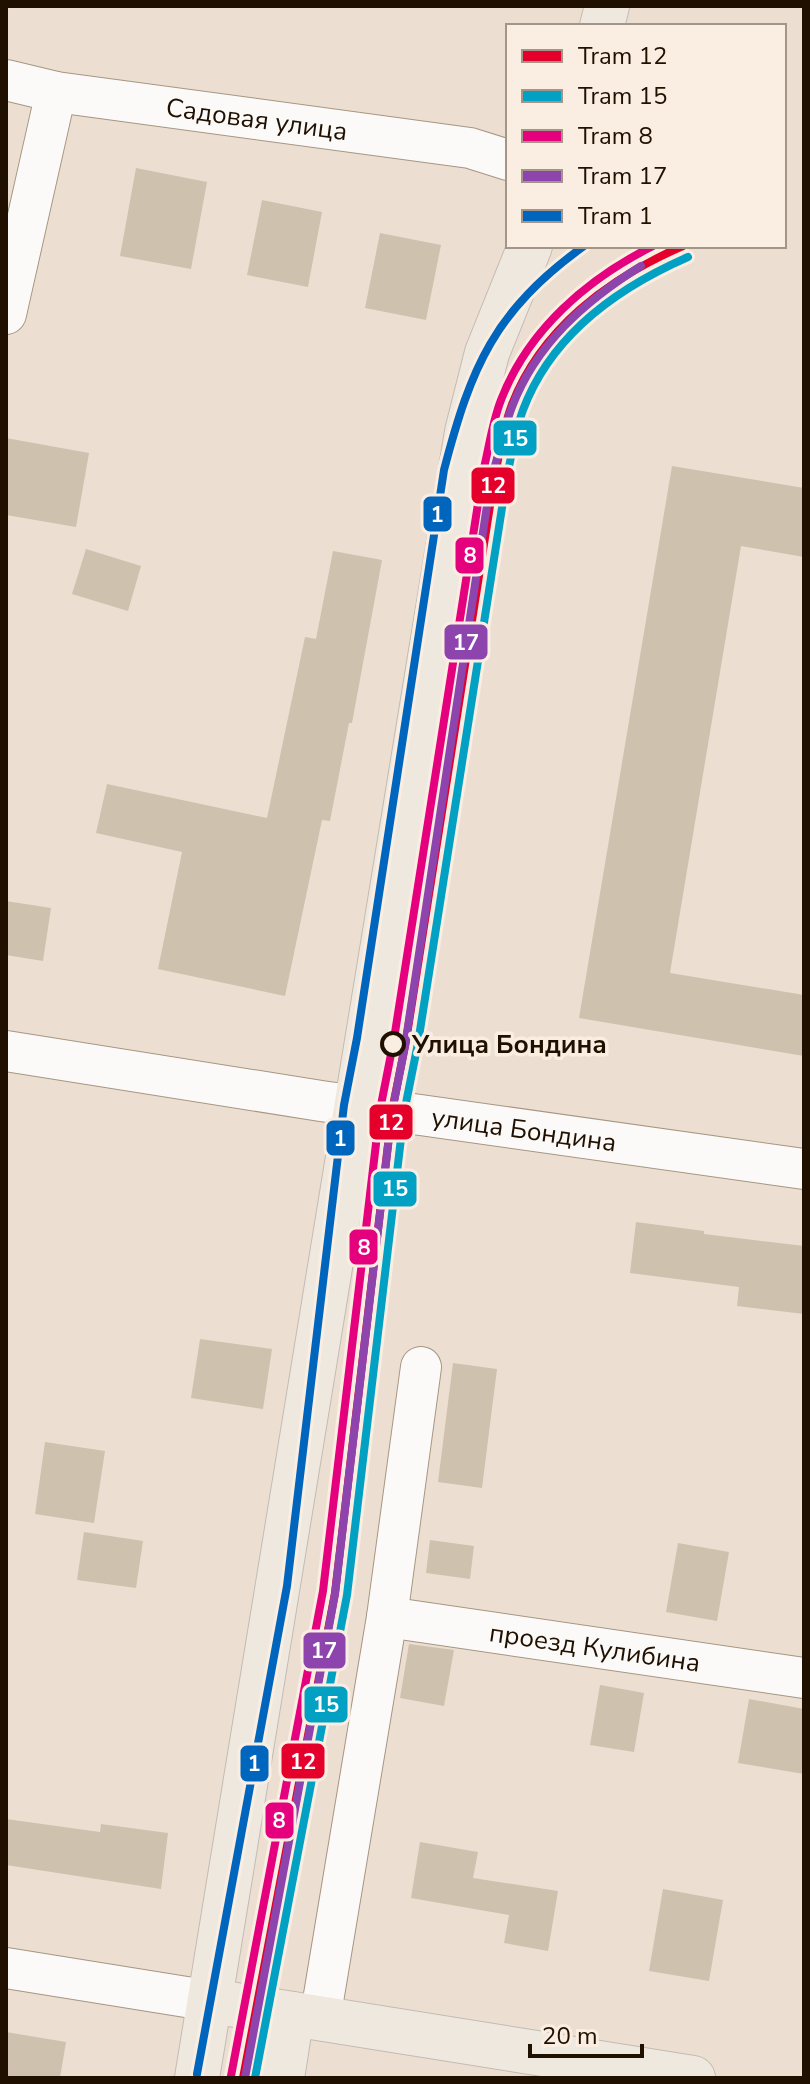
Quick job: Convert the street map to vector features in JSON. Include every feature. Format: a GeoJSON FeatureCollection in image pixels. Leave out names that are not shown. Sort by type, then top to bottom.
{"type":"FeatureCollection","features":[{"type":"Feature","properties":{"kind":"main road"},"geometry":{"type":"LineString","coordinates":[[197,2078],[467,432],[487,353],[529,248]]}},
{"type":"Feature","properties":{"kind":"main road"},"geometry":{"type":"LineString","coordinates":[[211,2001],[693,2078]]}},
{"type":"Feature","properties":{"kind":"main road"},"geometry":{"type":"LineString","coordinates":[[282,2078],[306,2017]]}},
{"type":"Feature","properties":{"kind":"street","name":"Садовая улица"},"geometry":{"type":"LineString","coordinates":[[6,80],[56,92],[470,148],[506,159]]}},
{"type":"Feature","properties":{"kind":"street"},"geometry":{"type":"LineString","coordinates":[[6,314],[56,92]]}},
{"type":"Feature","properties":{"kind":"street","name":"улица Бондина"},"geometry":{"type":"LineString","coordinates":[[6,1051],[358,1107],[804,1169]]}},
{"type":"Feature","properties":{"kind":"street"},"geometry":{"type":"LineString","coordinates":[[306,2017],[387,1617],[421,1367]]}},
{"type":"Feature","properties":{"kind":"street","name":"проезд Кулибина"},"geometry":{"type":"LineString","coordinates":[[387,1617],[804,1678]]}},
{"type":"Feature","properties":{"kind":"street"},"geometry":{"type":"LineString","coordinates":[[6,1968],[211,2001]]}},
{"type":"Feature","properties":{"kind":"building"},"geometry":{"type":"Polygon","coordinates":[[[136,168],[207,182],[191,269],[120,256],[136,168]]]}},
{"type":"Feature","properties":{"kind":"building"},"geometry":{"type":"Polygon","coordinates":[[[262,200],[322,212],[308,287],[247,275],[262,200]]]}},
{"type":"Feature","properties":{"kind":"building"},"geometry":{"type":"Polygon","coordinates":[[[380,233],[441,245],[426,320],[365,308],[380,233]]]}},
{"type":"Feature","properties":{"kind":"building"},"geometry":{"type":"Polygon","coordinates":[[[6,438],[89,453],[76,527],[6,515],[6,438]]]}},
{"type":"Feature","properties":{"kind":"building"},"geometry":{"type":"Polygon","coordinates":[[[672,466],[804,488],[804,557],[741,546],[670,973],[804,995],[804,1056],[579,1018],[672,466]]]}},
{"type":"Feature","properties":{"kind":"building"},"geometry":{"type":"Polygon","coordinates":[[[86,549],[141,566],[128,611],[72,594],[86,549]]]}},
{"type":"Feature","properties":{"kind":"building"},"geometry":{"type":"Polygon","coordinates":[[[333,551],[382,560],[352,723],[349,723],[330,821],[322,820],[285,996],[158,969],[182,852],[96,833],[107,784],[267,818],[305,637],[316,639],[333,551]]]}},
{"type":"Feature","properties":{"kind":"building"},"geometry":{"type":"Polygon","coordinates":[[[6,901],[51,908],[43,961],[6,955],[6,901]]]}},
{"type":"Feature","properties":{"kind":"building"},"geometry":{"type":"Polygon","coordinates":[[[636,1222],[804,1246],[804,1314],[737,1306],[739,1287],[630,1273],[636,1222]]]}},
{"type":"Feature","properties":{"kind":"building"},"geometry":{"type":"Polygon","coordinates":[[[200,1339],[272,1349],[263,1409],[191,1398],[200,1339]]]}},
{"type":"Feature","properties":{"kind":"building"},"geometry":{"type":"Polygon","coordinates":[[[453,1363],[497,1369],[482,1488],[438,1482],[453,1363]]]}},
{"type":"Feature","properties":{"kind":"building"},"geometry":{"type":"Polygon","coordinates":[[[45,1442],[105,1451],[94,1523],[35,1514],[45,1442]]]}},
{"type":"Feature","properties":{"kind":"building"},"geometry":{"type":"Polygon","coordinates":[[[84,1532],[143,1541],[136,1588],[77,1580],[84,1532]]]}},
{"type":"Feature","properties":{"kind":"building"},"geometry":{"type":"Polygon","coordinates":[[[430,1540],[474,1546],[470,1579],[426,1573],[430,1540]]]}},
{"type":"Feature","properties":{"kind":"building"},"geometry":{"type":"Polygon","coordinates":[[[678,1543],[729,1552],[717,1621],[666,1612],[678,1543]]]}},
{"type":"Feature","properties":{"kind":"building"},"geometry":{"type":"Polygon","coordinates":[[[409,1644],[454,1650],[444,1706],[400,1698],[409,1644]]]}},
{"type":"Feature","properties":{"kind":"building"},"geometry":{"type":"Polygon","coordinates":[[[600,1685],[644,1693],[634,1752],[590,1745],[600,1685]]]}},
{"type":"Feature","properties":{"kind":"building"},"geometry":{"type":"Polygon","coordinates":[[[749,1699],[804,1709],[804,1774],[738,1763],[749,1699]]]}},
{"type":"Feature","properties":{"kind":"building"},"geometry":{"type":"Polygon","coordinates":[[[6,1819],[100,1832],[101,1824],[168,1833],[161,1889],[6,1865],[6,1819]]]}},
{"type":"Feature","properties":{"kind":"building"},"geometry":{"type":"Polygon","coordinates":[[[420,1842],[478,1852],[473,1878],[558,1891],[548,1951],[504,1943],[509,1915],[411,1898],[420,1842]]]}},
{"type":"Feature","properties":{"kind":"building"},"geometry":{"type":"Polygon","coordinates":[[[663,1889],[723,1900],[709,1981],[649,1971],[663,1889]]]}},
{"type":"Feature","properties":{"kind":"building"},"geometry":{"type":"Polygon","coordinates":[[[6,2032],[66,2042],[60,2078],[6,2078],[6,2032]]]}},
{"type":"Feature","properties":{"kind":"tram line","name":"1"},"geometry":{"type":"LineString","coordinates":[[197,2074],[287,1586],[344,1105],[357,1038],[444,470],[465,401],[490,344],[528,294],[581,248]]}},
{"type":"Feature","properties":{"kind":"tram line","name":"8"},"geometry":{"type":"LineString","coordinates":[[231,2076],[323,1591],[380,1110],[394,1039],[483,472],[493,427],[513,375],[544,329],[562,309],[605,274],[649,248]]}},
{"type":"Feature","properties":{"kind":"tram line","name":"12"},"geometry":{"type":"LineString","coordinates":[[243,2078],[335,1593],[392,1111],[406,1041],[504,432],[524,379],[559,330],[604,290],[679,248]]}},
{"type":"Feature","properties":{"kind":"tram line","name":"15"},"geometry":{"type":"LineString","coordinates":[[255,2078],[347,1595],[404,1113],[418,1043],[516,434],[535,383],[569,337],[612,299],[688,257]]}},
{"type":"Feature","properties":{"kind":"tram line","name":"17"},"geometry":{"type":"LineString","coordinates":[[245,2078],[335,1594],[392,1112],[405,1046],[491,479],[512,407],[534,363],[582,309],[641,266]]}},
{"type":"Feature","properties":{"kind":"place","name":"Улица Бондина"},"geometry":{"type":"Point","coordinates":[393,1044]}}]}
